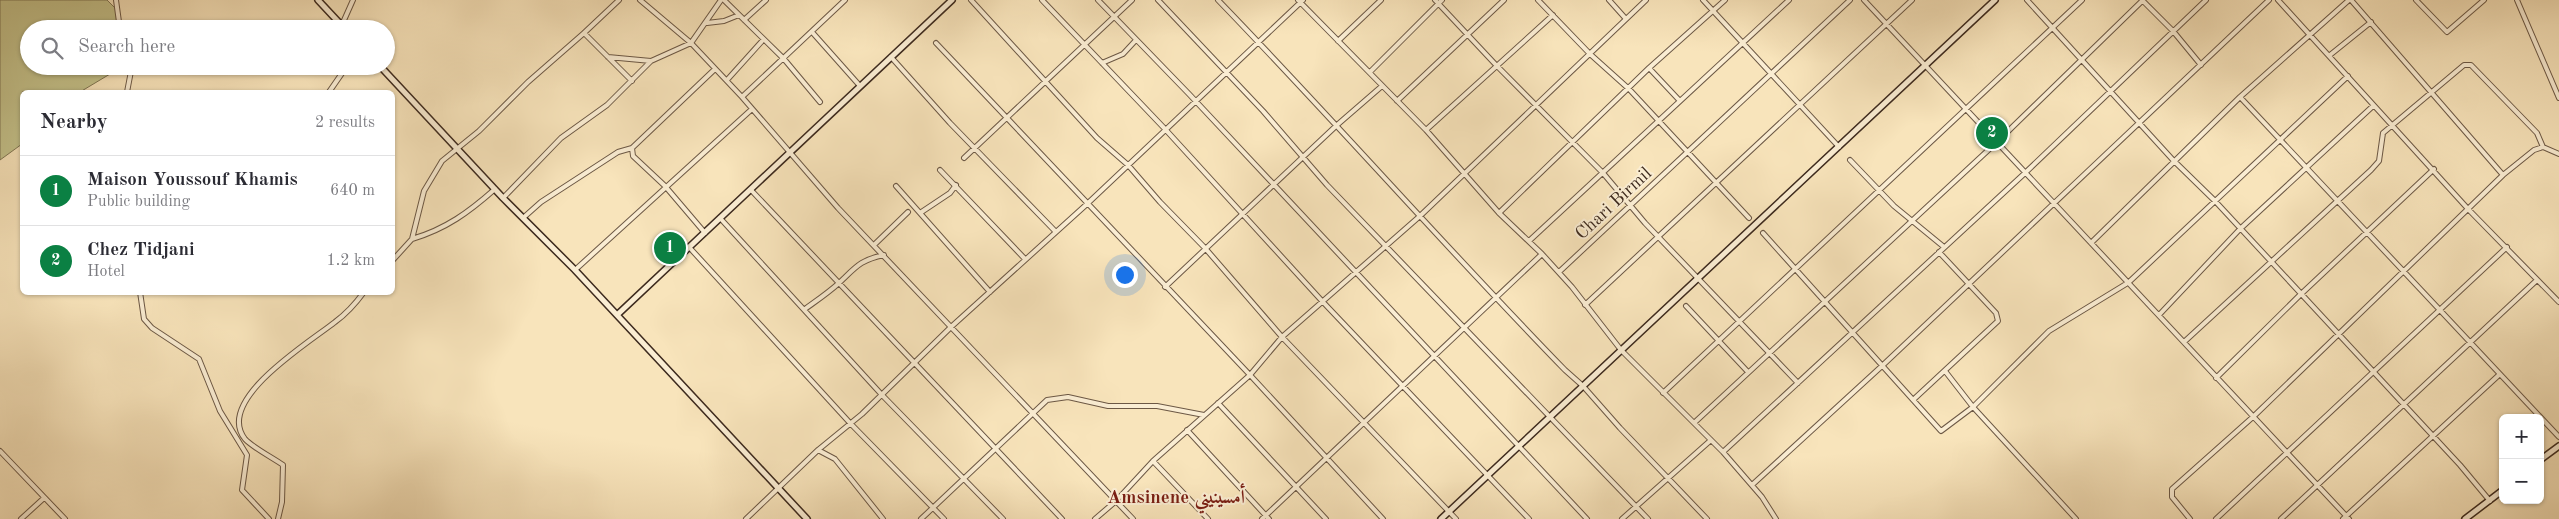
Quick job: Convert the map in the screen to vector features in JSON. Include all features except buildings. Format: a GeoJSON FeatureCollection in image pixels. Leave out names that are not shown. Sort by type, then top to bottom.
{"type":"FeatureCollection","features":[{"type":"Feature","properties":{"kind":"street"},"geometry":{"type":"LineString","coordinates":[[116,0],[119,20]]}},
{"type":"Feature","properties":{"kind":"street"},"geometry":{"type":"LineString","coordinates":[[318,0],[336,20]]}},
{"type":"Feature","properties":{"kind":"street"},"geometry":{"type":"LineString","coordinates":[[345,20],[353,0]]}},
{"type":"Feature","properties":{"kind":"street"},"geometry":{"type":"LineString","coordinates":[[395,258],[412,239],[424,191],[430,178],[442,161],[458,149],[619,0]]}},
{"type":"Feature","properties":{"kind":"street"},"geometry":{"type":"LineString","coordinates":[[640,0],[690,43],[742,96],[838,208],[875,244],[1133,519]]}},
{"type":"Feature","properties":{"kind":"street"},"geometry":{"type":"LineString","coordinates":[[503,198],[561,138],[607,105],[651,61],[690,43],[723,0],[784,59],[820,102]]}},
{"type":"Feature","properties":{"kind":"street"},"geometry":{"type":"LineString","coordinates":[[744,20],[766,0]]}},
{"type":"Feature","properties":{"kind":"street"},"geometry":{"type":"LineString","coordinates":[[742,96],[784,59],[845,0]]}},
{"type":"Feature","properties":{"kind":"street"},"geometry":{"type":"LineString","coordinates":[[617,314],[952,0]]}},
{"type":"Feature","properties":{"kind":"street"},"geometry":{"type":"LineString","coordinates":[[971,0],[1097,138],[1128,165],[1160,202],[1205,248],[1282,337],[1456,519]]}},
{"type":"Feature","properties":{"kind":"street"},"geometry":{"type":"LineString","coordinates":[[1042,0],[1165,130],[1322,301],[1529,519]]}},
{"type":"Feature","properties":{"kind":"street"},"geometry":{"type":"LineString","coordinates":[[1098,0],[1588,519]]}},
{"type":"Feature","properties":{"kind":"street"},"geometry":{"type":"LineString","coordinates":[[964,158],[1008,119],[1044,81],[1086,46],[1132,0]]}},
{"type":"Feature","properties":{"kind":"street"},"geometry":{"type":"LineString","coordinates":[[1158,0],[1303,158],[1648,519]]}},
{"type":"Feature","properties":{"kind":"street"},"geometry":{"type":"LineString","coordinates":[[1218,0],[1337,125],[1495,298],[1565,370],[1584,386],[1707,519]]}},
{"type":"Feature","properties":{"kind":"street"},"geometry":{"type":"LineString","coordinates":[[1338,41],[1381,0]]}},
{"type":"Feature","properties":{"kind":"street"},"geometry":{"type":"LineString","coordinates":[[1397,101],[1504,0]]}},
{"type":"Feature","properties":{"kind":"street"},"geometry":{"type":"LineString","coordinates":[[1538,0],[1590,54],[1629,90],[1686,154],[1749,218]]}},
{"type":"Feature","properties":{"kind":"street"},"geometry":{"type":"LineString","coordinates":[[1609,0],[1626,19]]}},
{"type":"Feature","properties":{"kind":"street"},"geometry":{"type":"LineString","coordinates":[[1095,519],[1116,501],[1153,461],[1250,374],[1282,337],[1420,216],[1646,0]]}},
{"type":"Feature","properties":{"kind":"street"},"geometry":{"type":"LineString","coordinates":[[1703,0],[1802,104],[1839,147]]}},
{"type":"Feature","properties":{"kind":"street"},"geometry":{"type":"LineString","coordinates":[[1499,212],[1629,90],[1649,68],[1725,0]]}},
{"type":"Feature","properties":{"kind":"street"},"geometry":{"type":"LineString","coordinates":[[1530,241],[1711,70],[1789,0]]}},
{"type":"Feature","properties":{"kind":"street","name":"Chari Birmil"},"geometry":{"type":"LineString","coordinates":[[1559,272],[1850,0]]}},
{"type":"Feature","properties":{"kind":"street"},"geometry":{"type":"LineString","coordinates":[[1864,0],[2216,378],[2289,452],[2346,518],[2432,435],[2500,374]]}},
{"type":"Feature","properties":{"kind":"street"},"geometry":{"type":"LineString","coordinates":[[1585,305],[1716,185],[1912,0]]}},
{"type":"Feature","properties":{"kind":"street"},"geometry":{"type":"LineString","coordinates":[[1441,519],[1995,0]]}},
{"type":"Feature","properties":{"kind":"street"},"geometry":{"type":"LineString","coordinates":[[2027,0],[2173,160],[2215,201],[2404,404],[2490,501]]}},
{"type":"Feature","properties":{"kind":"street"},"geometry":{"type":"LineString","coordinates":[[1662,393],[2082,0]]}},
{"type":"Feature","properties":{"kind":"street"},"geometry":{"type":"LineString","coordinates":[[1694,423],[1996,142],[2142,0],[2173,31],[2201,65]]}},
{"type":"Feature","properties":{"kind":"street"},"geometry":{"type":"LineString","coordinates":[[1724,452],[2025,173],[2206,0]]}},
{"type":"Feature","properties":{"kind":"street"},"geometry":{"type":"LineString","coordinates":[[1752,485],[1883,365],[2269,0]]}},
{"type":"Feature","properties":{"kind":"street"},"geometry":{"type":"LineString","coordinates":[[2278,0],[2373,106],[2434,169],[2469,210],[2559,302]]}},
{"type":"Feature","properties":{"kind":"street"},"geometry":{"type":"LineString","coordinates":[[2091,243],[2173,160],[2240,97],[2350,0],[2503,175]]}},
{"type":"Feature","properties":{"kind":"street"},"geometry":{"type":"LineString","coordinates":[[2416,0],[2447,32],[2484,0]]}},
{"type":"Feature","properties":{"kind":"street"},"geometry":{"type":"LineString","coordinates":[[2517,0],[2559,98]]}},
{"type":"Feature","properties":{"kind":"street"},"geometry":{"type":"LineString","coordinates":[[1049,237],[1088,204],[1300,1],[1426,130],[1499,212],[1559,272],[1621,350],[1662,393],[1724,452],[1752,485],[1776,519]]}},
{"type":"Feature","properties":{"kind":"street"},"geometry":{"type":"LineString","coordinates":[[1370,72],[1438,1],[1534,105],[1603,172],[1659,238],[1700,278],[1798,383]]}},
{"type":"Feature","properties":{"kind":"street"},"geometry":{"type":"LineString","coordinates":[[707,23],[724,21],[739,15]]}},
{"type":"Feature","properties":{"kind":"street"},"geometry":{"type":"LineString","coordinates":[[1426,130],[1553,15]]}},
{"type":"Feature","properties":{"kind":"street"},"geometry":{"type":"LineString","coordinates":[[2330,56],[2371,22]]}},
{"type":"Feature","properties":{"kind":"street"},"geometry":{"type":"LineString","coordinates":[[812,32],[860,86]]}},
{"type":"Feature","properties":{"kind":"street"},"geometry":{"type":"LineString","coordinates":[[584,33],[632,81]]}},
{"type":"Feature","properties":{"kind":"street"},"geometry":{"type":"LineString","coordinates":[[726,80],[763,40]]}},
{"type":"Feature","properties":{"kind":"street"},"geometry":{"type":"LineString","coordinates":[[1102,63],[1123,54],[1136,40]]}},
{"type":"Feature","properties":{"kind":"street"},"geometry":{"type":"LineString","coordinates":[[936,43],[1165,287],[1250,374],[1383,519]]}},
{"type":"Feature","properties":{"kind":"street"},"geometry":{"type":"LineString","coordinates":[[608,57],[639,58],[651,61]]}},
{"type":"Feature","properties":{"kind":"street"},"geometry":{"type":"LineString","coordinates":[[891,57],[975,149],[1055,231]]}},
{"type":"Feature","properties":{"kind":"street"},"geometry":{"type":"LineString","coordinates":[[2184,342],[2338,202],[2378,161],[2382,135],[2464,65],[2471,65],[2537,132],[2543,147]]}},
{"type":"Feature","properties":{"kind":"street"},"geometry":{"type":"LineString","coordinates":[[1649,68],[1680,101]]}},
{"type":"Feature","properties":{"kind":"street"},"geometry":{"type":"LineString","coordinates":[[523,218],[541,202],[618,152],[632,148],[715,69]]}},
{"type":"Feature","properties":{"kind":"street"},"geometry":{"type":"LineString","coordinates":[[127,90],[130,75]]}},
{"type":"Feature","properties":{"kind":"street"},"geometry":{"type":"LineString","coordinates":[[331,90],[341,75]]}},
{"type":"Feature","properties":{"kind":"street"},"geometry":{"type":"LineString","coordinates":[[388,75],[503,198],[617,314],[807,519]]}},
{"type":"Feature","properties":{"kind":"street"},"geometry":{"type":"LineString","coordinates":[[1763,233],[1941,431],[1973,406],[2049,331],[2128,283],[2348,76]]}},
{"type":"Feature","properties":{"kind":"street"},"geometry":{"type":"LineString","coordinates":[[1165,287],[1337,125],[1382,86]]}},
{"type":"Feature","properties":{"kind":"street"},"geometry":{"type":"LineString","coordinates":[[2240,97],[2559,437]]}},
{"type":"Feature","properties":{"kind":"street"},"geometry":{"type":"LineString","coordinates":[[2159,315],[2240,229],[2373,106]]}},
{"type":"Feature","properties":{"kind":"street"},"geometry":{"type":"LineString","coordinates":[[575,270],[665,186],[693,164],[752,109]]}},
{"type":"Feature","properties":{"kind":"street"},"geometry":{"type":"LineString","coordinates":[[2190,519],[2172,497],[2172,489],[2254,416],[2338,333],[2469,210],[2503,175],[2534,150],[2543,147],[2559,154]]}},
{"type":"Feature","properties":{"kind":"street"},"geometry":{"type":"LineString","coordinates":[[632,148],[633,156],[665,186],[705,232]]}},
{"type":"Feature","properties":{"kind":"street"},"geometry":{"type":"LineString","coordinates":[[1850,160],[1878,189],[1944,247]]}},
{"type":"Feature","properties":{"kind":"street"},"geometry":{"type":"LineString","coordinates":[[2216,378],[2300,294],[2434,169]]}},
{"type":"Feature","properties":{"kind":"street"},"geometry":{"type":"LineString","coordinates":[[940,170],[1025,259]]}},
{"type":"Feature","properties":{"kind":"street"},"geometry":{"type":"LineString","coordinates":[[920,213],[950,193],[956,185]]}},
{"type":"Feature","properties":{"kind":"street"},"geometry":{"type":"LineString","coordinates":[[896,186],[990,292]]}},
{"type":"Feature","properties":{"kind":"street"},"geometry":{"type":"LineString","coordinates":[[412,239],[431,234],[460,219],[495,189]]}},
{"type":"Feature","properties":{"kind":"street"},"geometry":{"type":"LineString","coordinates":[[751,190],[1062,519]]}},
{"type":"Feature","properties":{"kind":"street"},"geometry":{"type":"LineString","coordinates":[[875,244],[908,212]]}},
{"type":"Feature","properties":{"kind":"street"},"geometry":{"type":"LineString","coordinates":[[746,519],[818,450],[882,395],[951,327],[1075,214]]}},
{"type":"Feature","properties":{"kind":"street"},"geometry":{"type":"LineString","coordinates":[[720,218],[882,395],[1003,519]]}},
{"type":"Feature","properties":{"kind":"street"},"geometry":{"type":"LineString","coordinates":[[2216,519],[2507,247]]}},
{"type":"Feature","properties":{"kind":"street"},"geometry":{"type":"LineString","coordinates":[[689,248],[850,423],[944,519]]}},
{"type":"Feature","properties":{"kind":"street"},"geometry":{"type":"LineString","coordinates":[[1913,400],[1998,321],[1996,313],[1939,252]]}},
{"type":"Feature","properties":{"kind":"street"},"geometry":{"type":"LineString","coordinates":[[1262,519],[1267,517],[1363,422],[1542,254]]}},
{"type":"Feature","properties":{"kind":"street"},"geometry":{"type":"LineString","coordinates":[[804,309],[839,283],[853,268],[871,258],[884,255]]}},
{"type":"Feature","properties":{"kind":"street"},"geometry":{"type":"LineString","coordinates":[[2281,519],[2537,280]]}},
{"type":"Feature","properties":{"kind":"street"},"geometry":{"type":"LineString","coordinates":[[140,295],[144,319],[152,328],[199,359],[220,411],[247,455],[242,490],[269,519]]}},
{"type":"Feature","properties":{"kind":"street"},"geometry":{"type":"LineString","coordinates":[[278,519],[282,502],[283,464],[245,439],[240,424],[240,408],[266,376],[336,322],[361,295]]}},
{"type":"Feature","properties":{"kind":"street"},"geometry":{"type":"LineString","coordinates":[[1686,306],[1748,372]]}},
{"type":"Feature","properties":{"kind":"street"},"geometry":{"type":"LineString","coordinates":[[1945,371],[1973,406],[2076,519]]}},
{"type":"Feature","properties":{"kind":"street"},"geometry":{"type":"LineString","coordinates":[[921,519],[1047,400],[1068,397],[1108,406],[1157,406],[1204,415]]}},
{"type":"Feature","properties":{"kind":"street"},"geometry":{"type":"LineString","coordinates":[[1218,403],[1326,519]]}},
{"type":"Feature","properties":{"kind":"street"},"geometry":{"type":"LineString","coordinates":[[1187,430],[1267,517]]}},
{"type":"Feature","properties":{"kind":"street"},"geometry":{"type":"LineString","coordinates":[[1622,519],[1667,477],[1711,440]]}},
{"type":"Feature","properties":{"kind":"street"},"geometry":{"type":"LineString","coordinates":[[2541,459],[2559,446]]}},
{"type":"Feature","properties":{"kind":"street"},"geometry":{"type":"LineString","coordinates":[[818,450],[835,459],[883,519]]}},
{"type":"Feature","properties":{"kind":"street"},"geometry":{"type":"LineString","coordinates":[[0,451],[65,519]]}},
{"type":"Feature","properties":{"kind":"street"},"geometry":{"type":"LineString","coordinates":[[1153,461],[1208,519]]}},
{"type":"Feature","properties":{"kind":"street"},"geometry":{"type":"LineString","coordinates":[[2465,519],[2499,493]]}},
{"type":"Feature","properties":{"kind":"street"},"geometry":{"type":"LineString","coordinates":[[21,519],[44,498]]}},
{"type":"Feature","properties":{"kind":"shaded area"},"geometry":{"type":"Polygon","coordinates":[[[0,0],[107,0],[116,9],[117,20],[20,20],[20,75],[108,75],[83,90],[20,90],[20,145],[0,160],[0,0]]]}},
{"type":"Feature","properties":{"kind":"place","name":"Chez Tidjani"},"geometry":{"type":"Point","coordinates":[1992,133]}},
{"type":"Feature","properties":{"kind":"place","name":"Maison Youssouf Khamis"},"geometry":{"type":"Point","coordinates":[670,248]}},
{"type":"Feature","properties":{"kind":"district","name":"Amsinene أمسينيني"},"geometry":{"type":"Point","coordinates":[1176,496]}}]}
